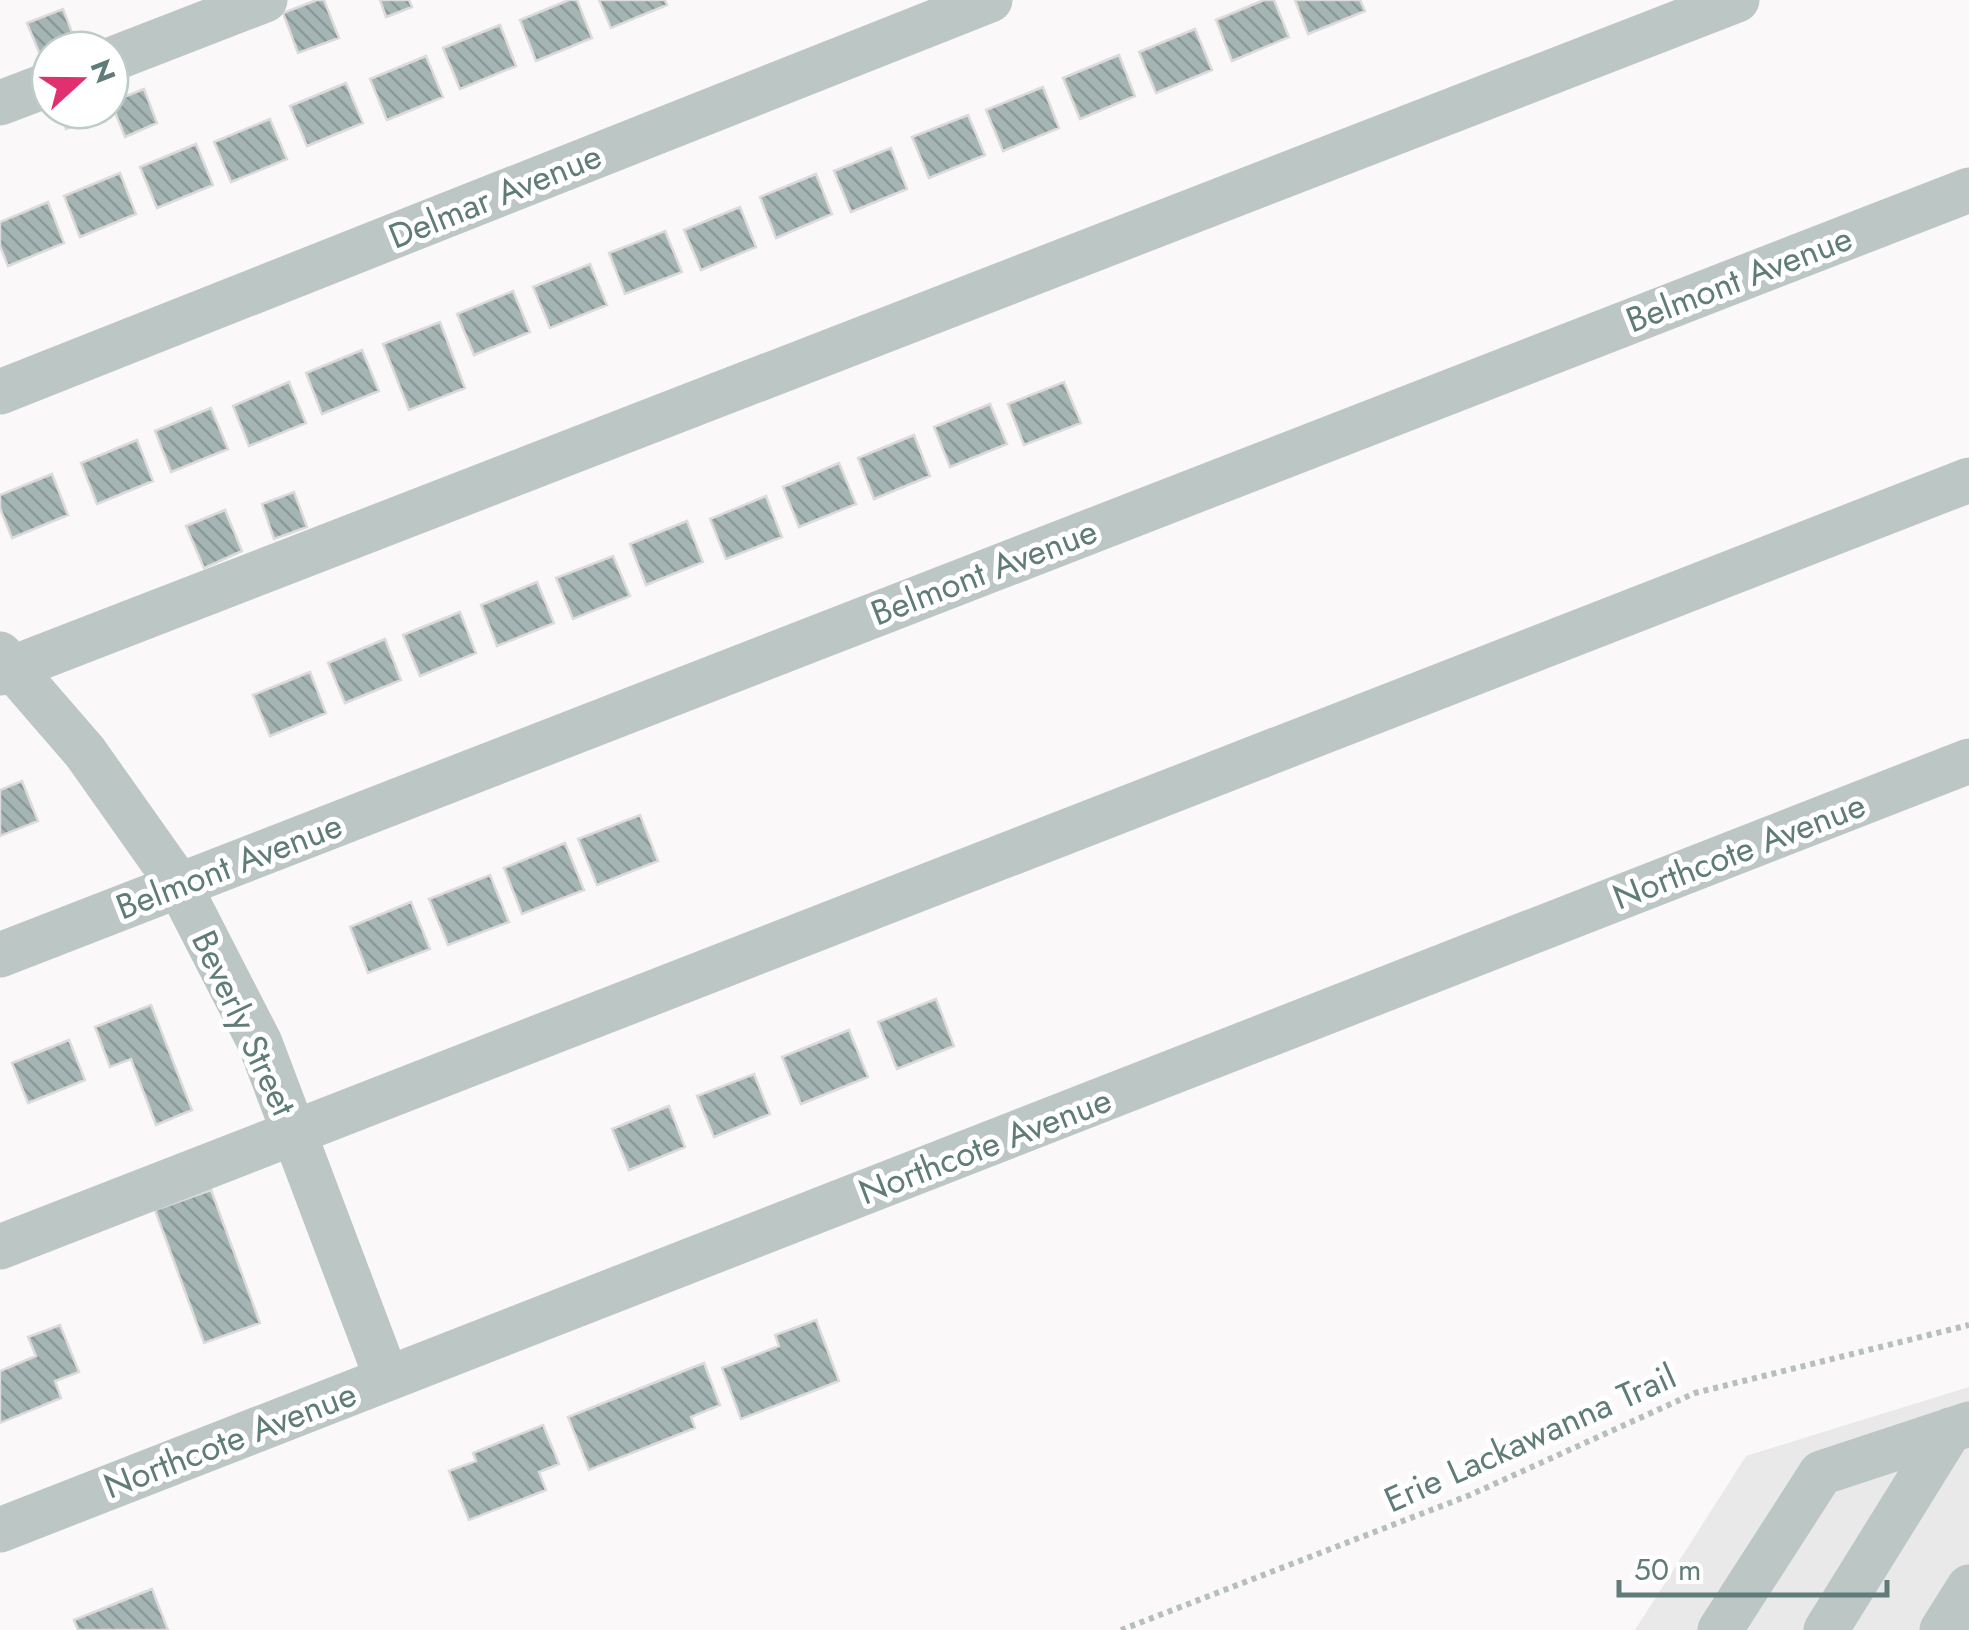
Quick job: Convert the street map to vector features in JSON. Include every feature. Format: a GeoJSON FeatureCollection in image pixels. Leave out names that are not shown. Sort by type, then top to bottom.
{"type":"FeatureCollection","features":[{"type":"Feature","properties":{"kind":"street"},"geometry":{"type":"LineString","coordinates":[[130,52],[265,0]]}},
{"type":"Feature","properties":{"kind":"street","name":"Delmar Avenue"},"geometry":{"type":"LineString","coordinates":[[0,392],[990,0]]}},
{"type":"Feature","properties":{"kind":"street"},"geometry":{"type":"LineString","coordinates":[[4,665],[1738,0]]}},
{"type":"Feature","properties":{"kind":"street"},"geometry":{"type":"LineString","coordinates":[[0,103],[30,92]]}},
{"type":"Feature","properties":{"kind":"street","name":"Belmont Avenue"},"geometry":{"type":"LineString","coordinates":[[0,955],[1969,190]]}},
{"type":"Feature","properties":{"kind":"street"},"geometry":{"type":"LineString","coordinates":[[0,1246],[1969,480]]}},
{"type":"Feature","properties":{"kind":"street","name":"Beverly Street"},"geometry":{"type":"LineString","coordinates":[[4,665],[85,752],[179,885],[260,1043],[387,1379]]}},
{"type":"Feature","properties":{"kind":"street","name":"Northcote Avenue"},"geometry":{"type":"LineString","coordinates":[[0,1530],[1969,761]]}},
{"type":"Feature","properties":{"kind":"street"},"geometry":{"type":"LineString","coordinates":[[1720,1630],[1820,1473],[1960,1427]]}},
{"type":"Feature","properties":{"kind":"street"},"geometry":{"type":"LineString","coordinates":[[1826,1630],[1960,1427]]}},
{"type":"Feature","properties":{"kind":"street"},"geometry":{"type":"LineString","coordinates":[[1942,1630],[1969,1587]]}},
{"type":"Feature","properties":{"kind":"path","name":"Erie Lackawanna Trail"},"geometry":{"type":"LineString","coordinates":[[1122,1630],[1470,1495],[1695,1393],[1969,1325]]}},
{"type":"Feature","properties":{"kind":"shaded area"},"geometry":{"type":"Polygon","coordinates":[[[1969,1387],[1969,1630],[1635,1630],[1746,1456],[1969,1387]]]}},
{"type":"Feature","properties":{"kind":"building"},"geometry":{"type":"Polygon","coordinates":[[[324,0],[339,38],[298,53],[283,13],[324,0]]]}},
{"type":"Feature","properties":{"kind":"building"},"geometry":{"type":"Polygon","coordinates":[[[380,0],[409,0],[412,7],[386,17],[380,0]]]}},
{"type":"Feature","properties":{"kind":"building"},"geometry":{"type":"Polygon","coordinates":[[[577,0],[592,38],[536,61],[520,20],[577,0]]]}},
{"type":"Feature","properties":{"kind":"building"},"geometry":{"type":"Polygon","coordinates":[[[599,0],[665,0],[667,5],[611,28],[599,0]]]}},
{"type":"Feature","properties":{"kind":"building"},"geometry":{"type":"Polygon","coordinates":[[[1264,0],[1274,0],[1289,37],[1232,61],[1216,20],[1264,0]]]}},
{"type":"Feature","properties":{"kind":"building"},"geometry":{"type":"Polygon","coordinates":[[[1295,0],[1360,0],[1365,11],[1308,34],[1295,0]]]}},
{"type":"Feature","properties":{"kind":"building"},"geometry":{"type":"Polygon","coordinates":[[[63,9],[71,30],[30,30],[27,23],[63,9]]]}},
{"type":"Feature","properties":{"kind":"building"},"geometry":{"type":"Polygon","coordinates":[[[500,25],[516,66],[460,89],[443,48],[500,25]]]}},
{"type":"Feature","properties":{"kind":"building"},"geometry":{"type":"Polygon","coordinates":[[[1195,29],[1212,70],[1156,93],[1139,52],[1195,29]]]}},
{"type":"Feature","properties":{"kind":"building"},"geometry":{"type":"Polygon","coordinates":[[[1119,55],[1135,96],[1080,119],[1063,78],[1119,55]]]}},
{"type":"Feature","properties":{"kind":"building"},"geometry":{"type":"Polygon","coordinates":[[[426,56],[443,97],[387,120],[370,79],[426,56]]]}},
{"type":"Feature","properties":{"kind":"building"},"geometry":{"type":"Polygon","coordinates":[[[346,83],[363,123],[307,146],[290,106],[346,83]]]}},
{"type":"Feature","properties":{"kind":"building"},"geometry":{"type":"Polygon","coordinates":[[[1043,87],[1059,128],[1003,151],[986,110],[1043,87]]]}},
{"type":"Feature","properties":{"kind":"building"},"geometry":{"type":"Polygon","coordinates":[[[144,89],[157,123],[125,137],[122,130],[130,130],[130,95],[144,89]]]}},
{"type":"Feature","properties":{"kind":"building"},"geometry":{"type":"Polygon","coordinates":[[[968,115],[985,155],[929,178],[912,137],[968,115]]]}},
{"type":"Feature","properties":{"kind":"building"},"geometry":{"type":"Polygon","coordinates":[[[270,119],[287,159],[231,182],[214,142],[270,119]]]}},
{"type":"Feature","properties":{"kind":"building"},"geometry":{"type":"Polygon","coordinates":[[[196,144],[213,185],[157,208],[140,167],[196,144]]]}},
{"type":"Feature","properties":{"kind":"building"},"geometry":{"type":"Polygon","coordinates":[[[891,148],[907,189],[851,212],[834,171],[891,148]]]}},
{"type":"Feature","properties":{"kind":"building"},"geometry":{"type":"Polygon","coordinates":[[[120,173],[136,214],[80,237],[64,196],[120,173]]]}},
{"type":"Feature","properties":{"kind":"building"},"geometry":{"type":"Polygon","coordinates":[[[816,174],[832,214],[776,238],[760,197],[816,174]]]}},
{"type":"Feature","properties":{"kind":"building"},"geometry":{"type":"Polygon","coordinates":[[[48,202],[64,243],[8,266],[0,246],[0,222],[48,202]]]}},
{"type":"Feature","properties":{"kind":"building"},"geometry":{"type":"Polygon","coordinates":[[[740,207],[756,247],[701,270],[684,230],[740,207]]]}},
{"type":"Feature","properties":{"kind":"building"},"geometry":{"type":"Polygon","coordinates":[[[665,231],[682,272],[625,294],[609,253],[665,231]]]}},
{"type":"Feature","properties":{"kind":"building"},"geometry":{"type":"Polygon","coordinates":[[[590,264],[607,305],[550,328],[533,287],[590,264]]]}},
{"type":"Feature","properties":{"kind":"building"},"geometry":{"type":"Polygon","coordinates":[[[513,291],[530,332],[474,355],[457,314],[513,291]]]}},
{"type":"Feature","properties":{"kind":"building"},"geometry":{"type":"Polygon","coordinates":[[[440,322],[465,388],[409,410],[383,344],[440,322]]]}},
{"type":"Feature","properties":{"kind":"building"},"geometry":{"type":"Polygon","coordinates":[[[362,350],[379,391],[322,414],[306,373],[362,350]]]}},
{"type":"Feature","properties":{"kind":"building"},"geometry":{"type":"Polygon","coordinates":[[[289,382],[306,423],[249,446],[233,406],[289,382]]]}},
{"type":"Feature","properties":{"kind":"building"},"geometry":{"type":"Polygon","coordinates":[[[1064,382],[1081,423],[1024,445],[1008,404],[1064,382]]]}},
{"type":"Feature","properties":{"kind":"building"},"geometry":{"type":"Polygon","coordinates":[[[990,404],[1007,444],[950,467],[934,427],[990,404]]]}},
{"type":"Feature","properties":{"kind":"building"},"geometry":{"type":"Polygon","coordinates":[[[211,408],[228,449],[171,472],[155,431],[211,408]]]}},
{"type":"Feature","properties":{"kind":"building"},"geometry":{"type":"Polygon","coordinates":[[[914,435],[930,476],[874,499],[858,458],[914,435]]]}},
{"type":"Feature","properties":{"kind":"building"},"geometry":{"type":"Polygon","coordinates":[[[137,440],[153,481],[97,504],[81,463],[137,440]]]}},
{"type":"Feature","properties":{"kind":"building"},"geometry":{"type":"Polygon","coordinates":[[[839,463],[856,504],[799,527],[783,487],[839,463]]]}},
{"type":"Feature","properties":{"kind":"building"},"geometry":{"type":"Polygon","coordinates":[[[52,474],[68,515],[12,538],[0,508],[0,495],[52,474]]]}},
{"type":"Feature","properties":{"kind":"building"},"geometry":{"type":"Polygon","coordinates":[[[294,492],[307,527],[274,539],[262,504],[294,492]]]}},
{"type":"Feature","properties":{"kind":"building"},"geometry":{"type":"Polygon","coordinates":[[[766,496],[782,537],[726,559],[710,519],[766,496]]]}},
{"type":"Feature","properties":{"kind":"building"},"geometry":{"type":"Polygon","coordinates":[[[225,510],[242,551],[204,568],[186,526],[225,510]]]}},
{"type":"Feature","properties":{"kind":"building"},"geometry":{"type":"Polygon","coordinates":[[[687,521],[703,562],[646,585],[630,544],[687,521]]]}},
{"type":"Feature","properties":{"kind":"building"},"geometry":{"type":"Polygon","coordinates":[[[613,556],[630,596],[573,619],[556,578],[613,556]]]}},
{"type":"Feature","properties":{"kind":"building"},"geometry":{"type":"Polygon","coordinates":[[[537,582],[554,623],[497,646],[481,605],[537,582]]]}},
{"type":"Feature","properties":{"kind":"building"},"geometry":{"type":"Polygon","coordinates":[[[460,612],[476,653],[420,676],[403,635],[460,612]]]}},
{"type":"Feature","properties":{"kind":"building"},"geometry":{"type":"Polygon","coordinates":[[[385,639],[401,680],[345,703],[328,663],[385,639]]]}},
{"type":"Feature","properties":{"kind":"building"},"geometry":{"type":"Polygon","coordinates":[[[310,672],[326,713],[270,736],[253,695],[310,672]]]}},
{"type":"Feature","properties":{"kind":"building"},"geometry":{"type":"Polygon","coordinates":[[[22,781],[38,821],[0,836],[0,790],[22,781]]]}},
{"type":"Feature","properties":{"kind":"building"},"geometry":{"type":"Polygon","coordinates":[[[640,815],[658,861],[597,885],[578,839],[640,815]]]}},
{"type":"Feature","properties":{"kind":"building"},"geometry":{"type":"Polygon","coordinates":[[[565,843],[584,890],[522,914],[504,868],[565,843]]]}},
{"type":"Feature","properties":{"kind":"building"},"geometry":{"type":"Polygon","coordinates":[[[490,875],[509,922],[448,945],[429,899],[490,875]]]}},
{"type":"Feature","properties":{"kind":"building"},"geometry":{"type":"Polygon","coordinates":[[[411,902],[430,949],[368,973],[350,927],[411,902]]]}},
{"type":"Feature","properties":{"kind":"building"},"geometry":{"type":"Polygon","coordinates":[[[936,999],[954,1046],[897,1069],[878,1022],[936,999]]]}},
{"type":"Feature","properties":{"kind":"building"},"geometry":{"type":"Polygon","coordinates":[[[151,1005],[192,1110],[156,1125],[131,1059],[110,1067],[95,1027],[151,1005]]]}},
{"type":"Feature","properties":{"kind":"building"},"geometry":{"type":"Polygon","coordinates":[[[849,1030],[868,1077],[801,1104],[782,1057],[849,1030]]]}},
{"type":"Feature","properties":{"kind":"building"},"geometry":{"type":"Polygon","coordinates":[[[69,1040],[85,1080],[28,1103],[12,1063],[69,1040]]]}},
{"type":"Feature","properties":{"kind":"building"},"geometry":{"type":"Polygon","coordinates":[[[754,1074],[770,1114],[714,1137],[697,1096],[754,1074]]]}},
{"type":"Feature","properties":{"kind":"building"},"geometry":{"type":"Polygon","coordinates":[[[669,1106],[685,1147],[629,1170],[612,1129],[669,1106]]]}},
{"type":"Feature","properties":{"kind":"building"},"geometry":{"type":"Polygon","coordinates":[[[211,1190],[260,1323],[204,1343],[155,1210],[211,1190]]]}},
{"type":"Feature","properties":{"kind":"building"},"geometry":{"type":"Polygon","coordinates":[[[816,1320],[839,1381],[741,1419],[722,1368],[779,1346],[775,1335],[816,1320]]]}},
{"type":"Feature","properties":{"kind":"building"},"geometry":{"type":"Polygon","coordinates":[[[60,1325],[79,1372],[55,1381],[61,1398],[0,1423],[0,1371],[36,1356],[28,1337],[60,1325]]]}},
{"type":"Feature","properties":{"kind":"building"},"geometry":{"type":"Polygon","coordinates":[[[704,1363],[720,1405],[691,1417],[695,1428],[589,1470],[568,1417],[704,1363]]]}},
{"type":"Feature","properties":{"kind":"building"},"geometry":{"type":"Polygon","coordinates":[[[543,1425],[559,1464],[539,1472],[546,1490],[469,1520],[449,1471],[476,1461],[473,1453],[543,1425]]]}},
{"type":"Feature","properties":{"kind":"building"},"geometry":{"type":"Polygon","coordinates":[[[152,1589],[168,1630],[78,1630],[74,1620],[152,1589]]]}}]}
